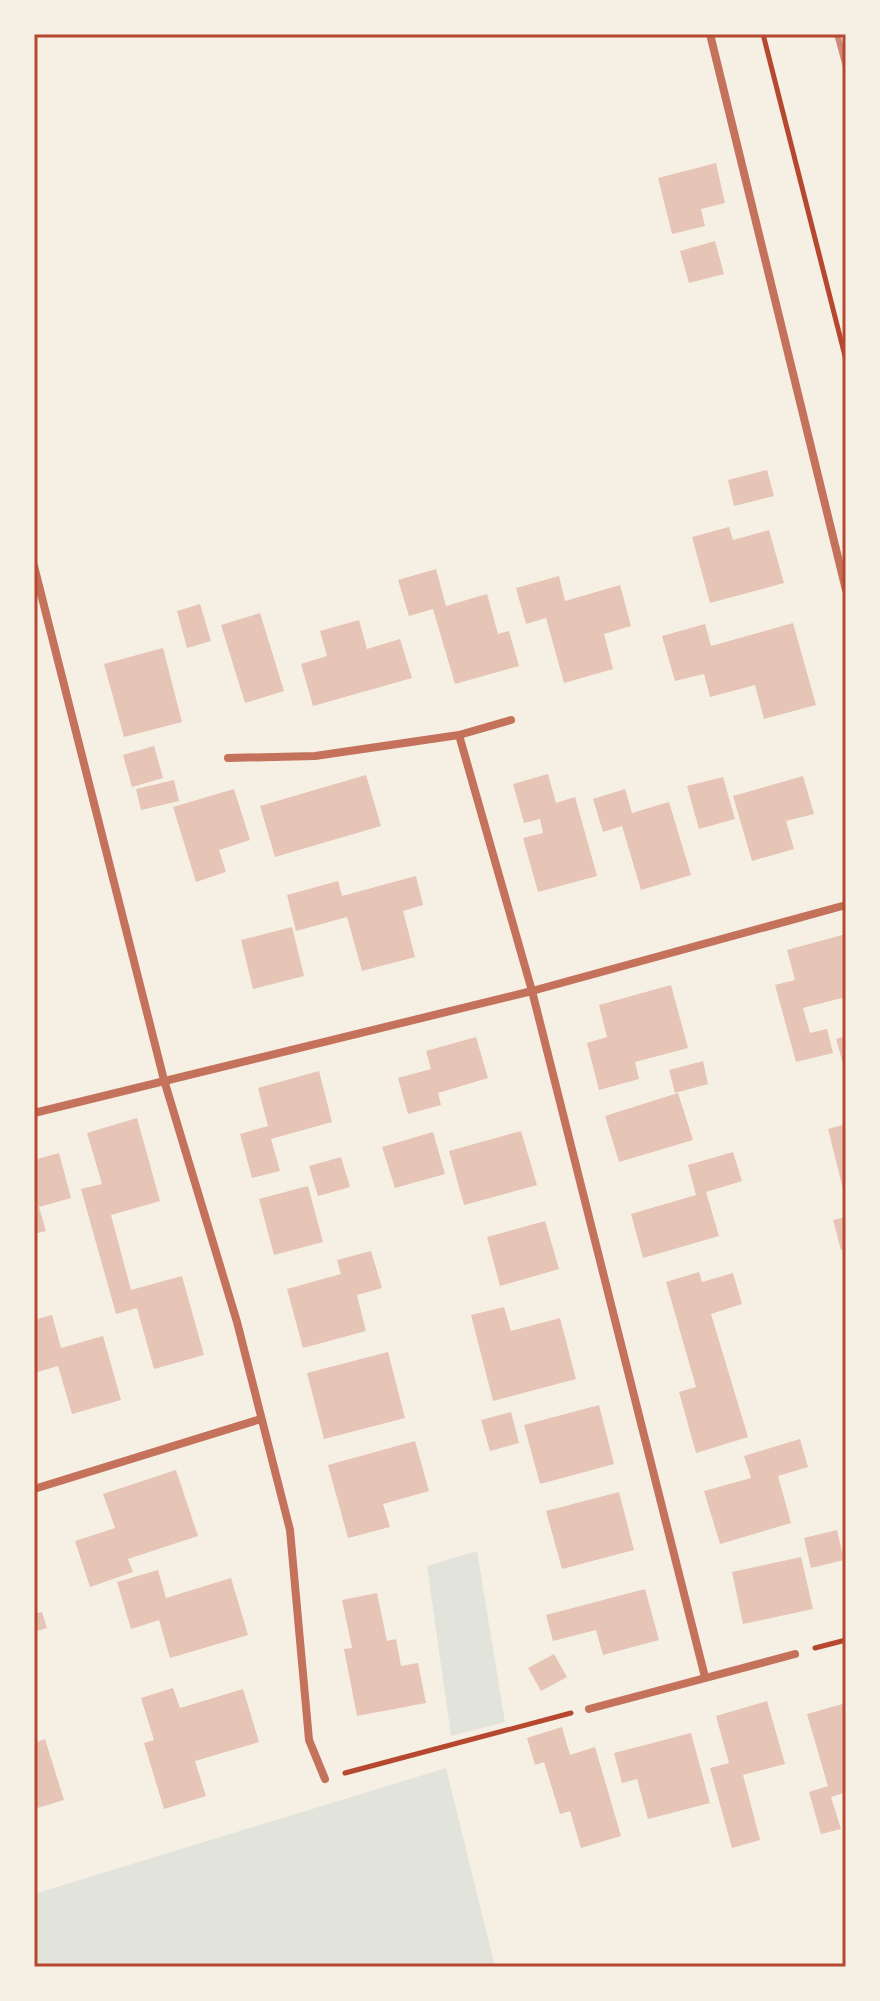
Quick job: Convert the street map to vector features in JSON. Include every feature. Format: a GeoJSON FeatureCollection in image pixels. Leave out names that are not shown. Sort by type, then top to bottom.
{"type":"FeatureCollection","features":[{"type":"Feature","properties":{"kind":"street"},"geometry":{"type":"LineString","coordinates":[[710,34],[846,590]]}},
{"type":"Feature","properties":{"kind":"street"},"geometry":{"type":"LineString","coordinates":[[34,566],[164,1080],[237,1322],[290,1530],[309,1740],[325,1779]]}},
{"type":"Feature","properties":{"kind":"street"},"geometry":{"type":"LineString","coordinates":[[228,758],[315,756],[459,735],[511,720]]}},
{"type":"Feature","properties":{"kind":"street"},"geometry":{"type":"LineString","coordinates":[[459,735],[532,991],[705,1677]]}},
{"type":"Feature","properties":{"kind":"street"},"geometry":{"type":"LineString","coordinates":[[34,1113],[532,991],[846,905]]}},
{"type":"Feature","properties":{"kind":"street"},"geometry":{"type":"LineString","coordinates":[[34,1489],[261,1419]]}},
{"type":"Feature","properties":{"kind":"street"},"geometry":{"type":"LineString","coordinates":[[589,1709],[795,1654]]}},
{"type":"Feature","properties":{"kind":"path"},"geometry":{"type":"LineString","coordinates":[[763,34],[846,360]]}},
{"type":"Feature","properties":{"kind":"path"},"geometry":{"type":"LineString","coordinates":[[795,1654],[846,1640]]}},
{"type":"Feature","properties":{"kind":"path"},"geometry":{"type":"LineString","coordinates":[[325,1779],[589,1709]]}},
{"type":"Feature","properties":{"kind":"shaded area"},"geometry":{"type":"Polygon","coordinates":[[[477,1551],[505,1722],[451,1736],[427,1566],[477,1551]]]}},
{"type":"Feature","properties":{"kind":"shaded area"},"geometry":{"type":"Polygon","coordinates":[[[446,1768],[495,1967],[34,1967],[34,1894],[446,1768]]]}},
{"type":"Feature","properties":{"kind":"building"},"geometry":{"type":"Polygon","coordinates":[[[716,163],[725,203],[701,209],[705,226],[672,234],[658,178],[716,163]]]}},
{"type":"Feature","properties":{"kind":"building"},"geometry":{"type":"Polygon","coordinates":[[[715,241],[724,274],[689,283],[680,251],[715,241]]]}},
{"type":"Feature","properties":{"kind":"building"},"geometry":{"type":"Polygon","coordinates":[[[767,470],[774,496],[734,506],[728,480],[767,470]]]}},
{"type":"Feature","properties":{"kind":"building"},"geometry":{"type":"Polygon","coordinates":[[[729,527],[733,540],[769,530],[784,583],[710,603],[692,537],[729,527]]]}},
{"type":"Feature","properties":{"kind":"building"},"geometry":{"type":"Polygon","coordinates":[[[436,569],[446,606],[487,594],[498,634],[509,631],[519,666],[455,684],[433,609],[409,616],[398,580],[436,569]]]}},
{"type":"Feature","properties":{"kind":"building"},"geometry":{"type":"Polygon","coordinates":[[[559,576],[565,601],[620,585],[631,626],[604,634],[613,669],[564,683],[546,618],[526,624],[516,588],[559,576]]]}},
{"type":"Feature","properties":{"kind":"building"},"geometry":{"type":"Polygon","coordinates":[[[200,604],[211,641],[187,648],[177,611],[200,604]]]}},
{"type":"Feature","properties":{"kind":"building"},"geometry":{"type":"Polygon","coordinates":[[[260,613],[284,691],[245,703],[221,625],[260,613]]]}},
{"type":"Feature","properties":{"kind":"building"},"geometry":{"type":"Polygon","coordinates":[[[359,620],[367,649],[400,639],[412,678],[313,706],[301,664],[327,656],[320,631],[359,620]]]}},
{"type":"Feature","properties":{"kind":"building"},"geometry":{"type":"Polygon","coordinates":[[[793,623],[816,705],[764,719],[755,685],[710,697],[704,674],[675,681],[662,636],[705,624],[711,646],[793,623]]]}},
{"type":"Feature","properties":{"kind":"building"},"geometry":{"type":"Polygon","coordinates":[[[163,648],[182,722],[124,737],[104,664],[163,648]]]}},
{"type":"Feature","properties":{"kind":"building"},"geometry":{"type":"Polygon","coordinates":[[[154,746],[163,778],[132,787],[123,755],[154,746]]]}},
{"type":"Feature","properties":{"kind":"building"},"geometry":{"type":"Polygon","coordinates":[[[548,774],[556,803],[575,797],[597,876],[538,892],[523,838],[543,833],[540,819],[524,823],[513,784],[548,774]]]}},
{"type":"Feature","properties":{"kind":"building"},"geometry":{"type":"Polygon","coordinates":[[[366,775],[381,826],[275,857],[260,806],[366,775]]]}},
{"type":"Feature","properties":{"kind":"building"},"geometry":{"type":"Polygon","coordinates":[[[803,776],[814,814],[786,821],[794,849],[752,861],[733,796],[803,776]]]}},
{"type":"Feature","properties":{"kind":"building"},"geometry":{"type":"Polygon","coordinates":[[[723,777],[735,819],[699,829],[687,786],[723,777]]]}},
{"type":"Feature","properties":{"kind":"building"},"geometry":{"type":"Polygon","coordinates":[[[174,780],[179,801],[141,810],[136,789],[174,780]]]}},
{"type":"Feature","properties":{"kind":"building"},"geometry":{"type":"Polygon","coordinates":[[[234,789],[250,840],[219,850],[226,872],[196,882],[173,807],[234,789]]]}},
{"type":"Feature","properties":{"kind":"building"},"geometry":{"type":"Polygon","coordinates":[[[625,789],[632,813],[669,802],[691,875],[641,890],[622,826],[603,832],[593,799],[625,789]]]}},
{"type":"Feature","properties":{"kind":"building"},"geometry":{"type":"Polygon","coordinates":[[[416,876],[423,905],[403,911],[415,957],[362,971],[347,917],[296,931],[287,895],[338,881],[342,896],[416,876]]]}},
{"type":"Feature","properties":{"kind":"building"},"geometry":{"type":"Polygon","coordinates":[[[292,927],[304,976],[253,989],[241,940],[292,927]]]}},
{"type":"Feature","properties":{"kind":"building"},"geometry":{"type":"Polygon","coordinates":[[[846,934],[846,997],[803,1008],[810,1033],[827,1029],[833,1053],[796,1062],[775,985],[795,980],[787,950],[846,934]]]}},
{"type":"Feature","properties":{"kind":"building"},"geometry":{"type":"Polygon","coordinates":[[[671,985],[688,1048],[635,1062],[639,1079],[599,1090],[587,1043],[607,1037],[599,1005],[671,985]]]}},
{"type":"Feature","properties":{"kind":"building"},"geometry":{"type":"Polygon","coordinates":[[[846,1036],[846,1071],[845,1071],[836,1039],[846,1036]]]}},
{"type":"Feature","properties":{"kind":"building"},"geometry":{"type":"Polygon","coordinates":[[[476,1037],[488,1078],[438,1093],[441,1105],[408,1114],[398,1078],[431,1069],[426,1051],[476,1037]]]}},
{"type":"Feature","properties":{"kind":"building"},"geometry":{"type":"Polygon","coordinates":[[[703,1061],[708,1084],[675,1093],[669,1070],[703,1061]]]}},
{"type":"Feature","properties":{"kind":"building"},"geometry":{"type":"Polygon","coordinates":[[[319,1071],[332,1122],[271,1139],[280,1171],[252,1178],[240,1134],[268,1126],[258,1088],[319,1071]]]}},
{"type":"Feature","properties":{"kind":"building"},"geometry":{"type":"Polygon","coordinates":[[[678,1093],[693,1140],[619,1162],[605,1116],[678,1093]]]}},
{"type":"Feature","properties":{"kind":"building"},"geometry":{"type":"Polygon","coordinates":[[[137,1118],[160,1201],[111,1215],[131,1290],[182,1276],[204,1355],[154,1369],[137,1308],[116,1314],[81,1189],[102,1184],[87,1133],[137,1118]]]}},
{"type":"Feature","properties":{"kind":"building"},"geometry":{"type":"Polygon","coordinates":[[[846,1124],[846,1197],[845,1197],[828,1129],[846,1124]]]}},
{"type":"Feature","properties":{"kind":"building"},"geometry":{"type":"Polygon","coordinates":[[[521,1131],[537,1185],[464,1205],[449,1151],[521,1131]]]}},
{"type":"Feature","properties":{"kind":"building"},"geometry":{"type":"Polygon","coordinates":[[[433,1132],[445,1174],[395,1188],[382,1147],[433,1132]]]}},
{"type":"Feature","properties":{"kind":"building"},"geometry":{"type":"Polygon","coordinates":[[[733,1152],[742,1181],[706,1192],[719,1236],[643,1258],[631,1214],[696,1195],[688,1165],[733,1152]]]}},
{"type":"Feature","properties":{"kind":"building"},"geometry":{"type":"Polygon","coordinates":[[[59,1153],[71,1198],[39,1207],[46,1231],[34,1234],[34,1160],[59,1153]]]}},
{"type":"Feature","properties":{"kind":"building"},"geometry":{"type":"Polygon","coordinates":[[[341,1157],[350,1187],[318,1196],[309,1166],[341,1157]]]}},
{"type":"Feature","properties":{"kind":"building"},"geometry":{"type":"Polygon","coordinates":[[[308,1186],[323,1242],[274,1255],[259,1199],[308,1186]]]}},
{"type":"Feature","properties":{"kind":"building"},"geometry":{"type":"Polygon","coordinates":[[[846,1217],[846,1249],[841,1250],[833,1220],[846,1217]]]}},
{"type":"Feature","properties":{"kind":"building"},"geometry":{"type":"Polygon","coordinates":[[[545,1221],[559,1269],[500,1286],[487,1237],[545,1221]]]}},
{"type":"Feature","properties":{"kind":"building"},"geometry":{"type":"Polygon","coordinates":[[[371,1251],[382,1288],[357,1295],[366,1331],[303,1348],[287,1289],[341,1274],[337,1260],[371,1251]]]}},
{"type":"Feature","properties":{"kind":"building"},"geometry":{"type":"Polygon","coordinates":[[[699,1272],[702,1282],[733,1273],[742,1304],[711,1314],[748,1437],[696,1453],[679,1392],[696,1387],[666,1282],[699,1272]]]}},
{"type":"Feature","properties":{"kind":"building"},"geometry":{"type":"Polygon","coordinates":[[[504,1307],[511,1331],[560,1318],[576,1379],[493,1401],[471,1315],[504,1307]]]}},
{"type":"Feature","properties":{"kind":"building"},"geometry":{"type":"Polygon","coordinates":[[[52,1315],[61,1348],[103,1336],[121,1400],[72,1414],[58,1366],[34,1373],[34,1320],[52,1315]]]}},
{"type":"Feature","properties":{"kind":"building"},"geometry":{"type":"Polygon","coordinates":[[[388,1352],[405,1418],[324,1439],[307,1373],[388,1352]]]}},
{"type":"Feature","properties":{"kind":"building"},"geometry":{"type":"Polygon","coordinates":[[[599,1405],[614,1464],[540,1484],[524,1425],[599,1405]]]}},
{"type":"Feature","properties":{"kind":"building"},"geometry":{"type":"Polygon","coordinates":[[[511,1412],[519,1443],[490,1451],[481,1420],[511,1412]]]}},
{"type":"Feature","properties":{"kind":"building"},"geometry":{"type":"Polygon","coordinates":[[[800,1439],[808,1467],[778,1476],[791,1523],[720,1544],[704,1491],[751,1478],[744,1456],[800,1439]]]}},
{"type":"Feature","properties":{"kind":"building"},"geometry":{"type":"Polygon","coordinates":[[[415,1441],[429,1491],[383,1504],[390,1527],[348,1538],[328,1465],[415,1441]]]}},
{"type":"Feature","properties":{"kind":"building"},"geometry":{"type":"Polygon","coordinates":[[[176,1470],[198,1536],[128,1559],[133,1572],[90,1587],[75,1541],[115,1528],[103,1494],[176,1470]]]}},
{"type":"Feature","properties":{"kind":"building"},"geometry":{"type":"Polygon","coordinates":[[[619,1492],[634,1550],[562,1569],[546,1511],[619,1492]]]}},
{"type":"Feature","properties":{"kind":"building"},"geometry":{"type":"Polygon","coordinates":[[[837,1530],[844,1560],[811,1568],[804,1538],[837,1530]]]}},
{"type":"Feature","properties":{"kind":"building"},"geometry":{"type":"Polygon","coordinates":[[[801,1557],[813,1609],[743,1624],[732,1572],[801,1557]]]}},
{"type":"Feature","properties":{"kind":"building"},"geometry":{"type":"Polygon","coordinates":[[[158,1570],[166,1598],[231,1578],[248,1635],[170,1658],[159,1620],[131,1629],[117,1582],[158,1570]]]}},
{"type":"Feature","properties":{"kind":"building"},"geometry":{"type":"Polygon","coordinates":[[[645,1589],[659,1640],[603,1655],[596,1630],[553,1641],[546,1615],[645,1589]]]}},
{"type":"Feature","properties":{"kind":"building"},"geometry":{"type":"Polygon","coordinates":[[[377,1593],[387,1641],[396,1639],[401,1666],[418,1663],[426,1703],[357,1716],[344,1649],[352,1648],[342,1600],[377,1593]]]}},
{"type":"Feature","properties":{"kind":"building"},"geometry":{"type":"Polygon","coordinates":[[[42,1612],[47,1628],[34,1632],[34,1614],[42,1612]]]}},
{"type":"Feature","properties":{"kind":"building"},"geometry":{"type":"Polygon","coordinates":[[[554,1654],[567,1677],[541,1691],[528,1668],[554,1654]]]}},
{"type":"Feature","properties":{"kind":"building"},"geometry":{"type":"Polygon","coordinates":[[[173,1688],[180,1708],[243,1689],[259,1742],[195,1761],[206,1796],[164,1809],[144,1743],[154,1740],[141,1698],[173,1688]]]}},
{"type":"Feature","properties":{"kind":"building"},"geometry":{"type":"Polygon","coordinates":[[[767,1701],[785,1764],[743,1775],[760,1840],[732,1848],[710,1768],[729,1763],[716,1716],[767,1701]]]}},
{"type":"Feature","properties":{"kind":"building"},"geometry":{"type":"Polygon","coordinates":[[[846,1703],[846,1792],[831,1797],[841,1829],[821,1834],[809,1792],[828,1786],[807,1714],[846,1703]]]}},
{"type":"Feature","properties":{"kind":"building"},"geometry":{"type":"Polygon","coordinates":[[[562,1727],[570,1755],[595,1747],[621,1836],[581,1848],[570,1811],[560,1814],[544,1762],[535,1765],[527,1738],[562,1727]]]}},
{"type":"Feature","properties":{"kind":"building"},"geometry":{"type":"Polygon","coordinates":[[[691,1733],[710,1803],[648,1819],[637,1779],[622,1783],[614,1753],[691,1733]]]}},
{"type":"Feature","properties":{"kind":"building"},"geometry":{"type":"Polygon","coordinates":[[[45,1739],[64,1800],[34,1809],[34,1743],[45,1739]]]}},
{"type":"Feature","properties":{"kind":"railway"},"geometry":{"type":"LineString","coordinates":[[837,34],[846,67]]}}]}
